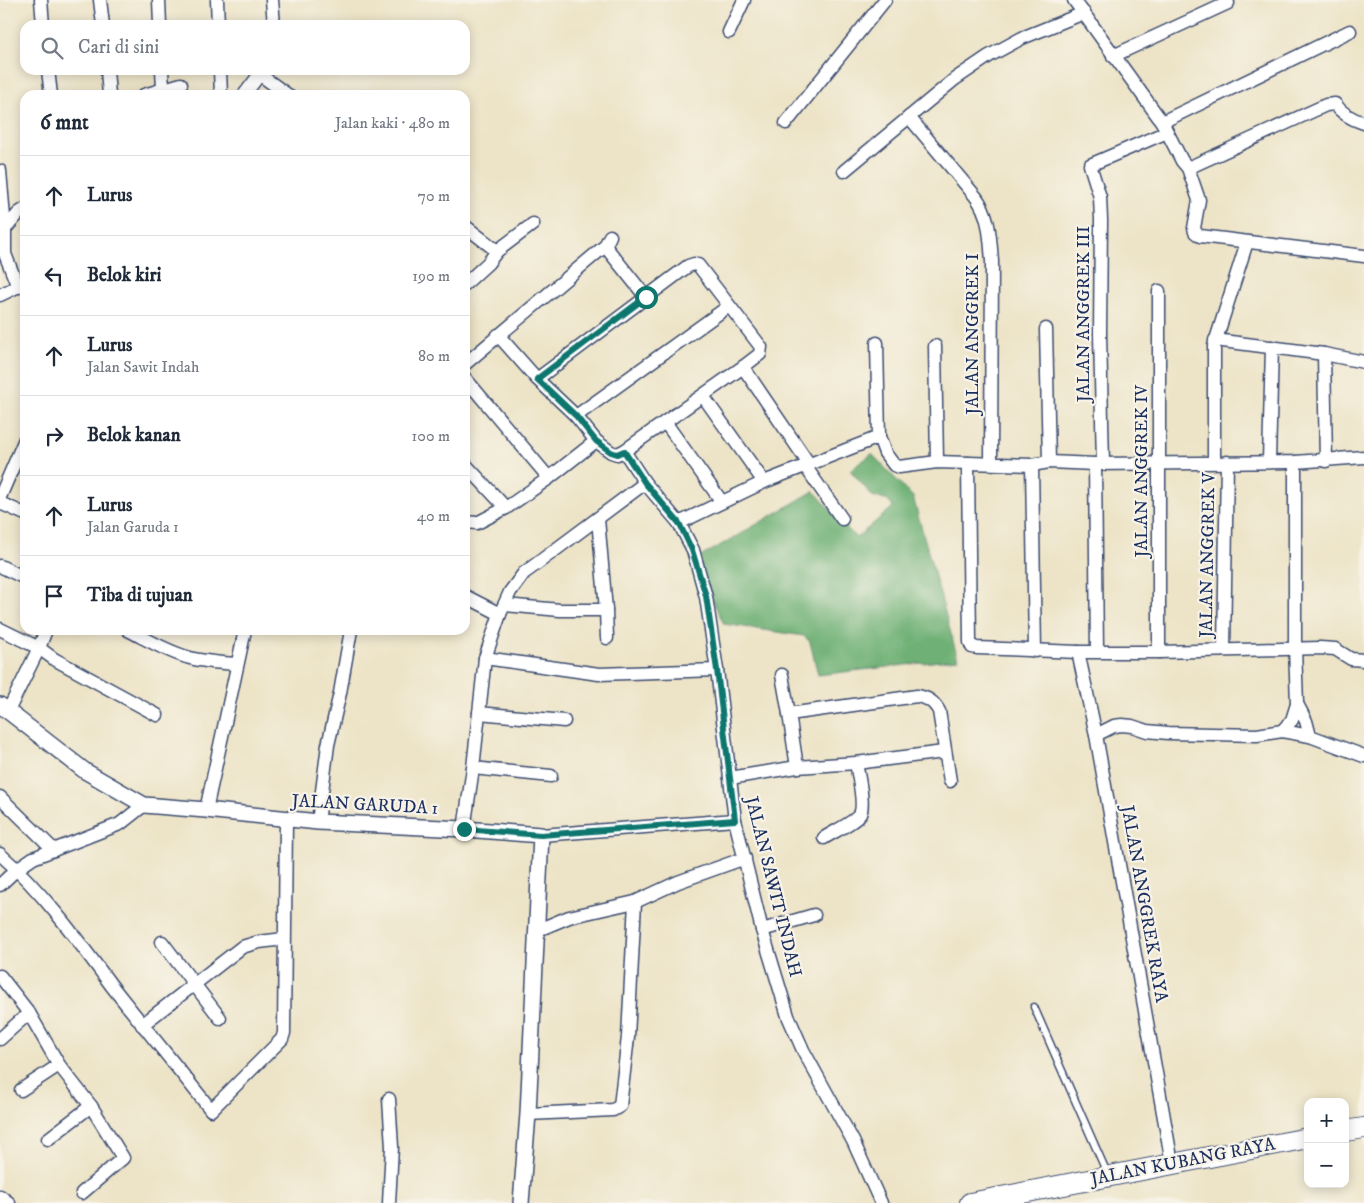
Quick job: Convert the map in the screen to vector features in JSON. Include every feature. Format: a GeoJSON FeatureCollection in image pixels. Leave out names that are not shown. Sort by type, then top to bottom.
{"type":"FeatureCollection","features":[{"type":"Feature","properties":{"kind":"highway"},"geometry":{"type":"LineString","coordinates":[[1349,1130],[1364,1128]]}},
{"type":"Feature","properties":{"kind":"highway","name":"JALAN KUBANG RAYA"},"geometry":{"type":"LineString","coordinates":[[970,1203],[1304,1139]]}},
{"type":"Feature","properties":{"kind":"street"},"geometry":{"type":"LineString","coordinates":[[41,0],[43,20]]}},
{"type":"Feature","properties":{"kind":"street"},"geometry":{"type":"LineString","coordinates":[[100,0],[102,20]]}},
{"type":"Feature","properties":{"kind":"street"},"geometry":{"type":"LineString","coordinates":[[159,0],[160,20]]}},
{"type":"Feature","properties":{"kind":"street"},"geometry":{"type":"LineString","coordinates":[[216,0],[218,20]]}},
{"type":"Feature","properties":{"kind":"street"},"geometry":{"type":"LineString","coordinates":[[272,0],[274,20]]}},
{"type":"Feature","properties":{"kind":"street"},"geometry":{"type":"LineString","coordinates":[[729,32],[744,0]]}},
{"type":"Feature","properties":{"kind":"street"},"geometry":{"type":"LineString","coordinates":[[786,123],[885,0]]}},
{"type":"Feature","properties":{"kind":"street"},"geometry":{"type":"LineString","coordinates":[[1074,0],[1164,127],[1182,161],[1188,168],[1199,200],[1194,228],[1200,236],[1364,256]]}},
{"type":"Feature","properties":{"kind":"street"},"geometry":{"type":"LineString","coordinates":[[1113,56],[1228,3]]}},
{"type":"Feature","properties":{"kind":"street"},"geometry":{"type":"LineString","coordinates":[[844,171],[956,79],[989,56],[1022,38],[1084,12]]}},
{"type":"Feature","properties":{"kind":"street"},"geometry":{"type":"LineString","coordinates":[[1164,127],[1350,31]]}},
{"type":"Feature","properties":{"kind":"street"},"geometry":{"type":"LineString","coordinates":[[49,75],[50,90]]}},
{"type":"Feature","properties":{"kind":"street"},"geometry":{"type":"LineString","coordinates":[[107,75],[109,90]]}},
{"type":"Feature","properties":{"kind":"street"},"geometry":{"type":"LineString","coordinates":[[162,75],[163,90],[182,84]]}},
{"type":"Feature","properties":{"kind":"street"},"geometry":{"type":"LineString","coordinates":[[220,75],[221,90]]}},
{"type":"Feature","properties":{"kind":"street"},"geometry":{"type":"LineString","coordinates":[[248,90],[259,75]]}},
{"type":"Feature","properties":{"kind":"street"},"geometry":{"type":"LineString","coordinates":[[265,75],[282,90]]}},
{"type":"Feature","properties":{"kind":"street"},"geometry":{"type":"LineString","coordinates":[[1188,168],[1326,105],[1335,104],[1340,111],[1353,120],[1364,122]]}},
{"type":"Feature","properties":{"kind":"street","name":"JALAN ANGGREK I"},"geometry":{"type":"LineString","coordinates":[[909,117],[951,165],[982,206],[990,228],[992,261],[991,462]]}},
{"type":"Feature","properties":{"kind":"street","name":"JALAN ANGGREK III"},"geometry":{"type":"LineString","coordinates":[[1097,651],[1101,220],[1100,197],[1090,165],[1164,127]]}},
{"type":"Feature","properties":{"kind":"street"},"geometry":{"type":"LineString","coordinates":[[0,171],[5,229],[5,254],[20,281]]}},
{"type":"Feature","properties":{"kind":"street"},"geometry":{"type":"LineString","coordinates":[[5,229],[20,212]]}},
{"type":"Feature","properties":{"kind":"street"},"geometry":{"type":"LineString","coordinates":[[470,279],[488,263],[497,251],[533,224]]}},
{"type":"Feature","properties":{"kind":"street"},"geometry":{"type":"LineString","coordinates":[[470,230],[497,251]]}},
{"type":"Feature","properties":{"kind":"street"},"geometry":{"type":"LineString","coordinates":[[470,360],[607,241],[646,297]]}},
{"type":"Feature","properties":{"kind":"street","name":"JALAN ANGGREK V"},"geometry":{"type":"LineString","coordinates":[[1224,649],[1221,462],[1214,346],[1248,242]]}},
{"type":"Feature","properties":{"kind":"street"},"geometry":{"type":"LineString","coordinates":[[498,335],[537,379],[576,416],[596,441],[617,454],[624,451],[743,367],[760,354],[761,347],[698,265],[694,264],[688,266],[537,379]]}},
{"type":"Feature","properties":{"kind":"street"},"geometry":{"type":"LineString","coordinates":[[0,295],[20,286]]}},
{"type":"Feature","properties":{"kind":"street","name":"JALAN ANGGREK IV"},"geometry":{"type":"LineString","coordinates":[[1159,291],[1159,652]]}},
{"type":"Feature","properties":{"kind":"street"},"geometry":{"type":"LineString","coordinates":[[576,416],[729,306]]}},
{"type":"Feature","properties":{"kind":"street"},"geometry":{"type":"LineString","coordinates":[[1046,329],[1049,462]]}},
{"type":"Feature","properties":{"kind":"street"},"geometry":{"type":"LineString","coordinates":[[1216,340],[1324,354],[1364,362]]}},
{"type":"Feature","properties":{"kind":"street"},"geometry":{"type":"LineString","coordinates":[[877,343],[879,437],[885,453],[899,467],[937,462],[1159,464],[1326,461],[1364,457]]}},
{"type":"Feature","properties":{"kind":"street"},"geometry":{"type":"LineString","coordinates":[[935,346],[937,462]]}},
{"type":"Feature","properties":{"kind":"street"},"geometry":{"type":"LineString","coordinates":[[1268,461],[1272,348]]}},
{"type":"Feature","properties":{"kind":"street"},"geometry":{"type":"LineString","coordinates":[[1324,354],[1326,461]]}},
{"type":"Feature","properties":{"kind":"street"},"geometry":{"type":"LineString","coordinates":[[743,367],[842,519]]}},
{"type":"Feature","properties":{"kind":"street"},"geometry":{"type":"LineString","coordinates":[[470,384],[549,478]]}},
{"type":"Feature","properties":{"kind":"street"},"geometry":{"type":"LineString","coordinates":[[703,396],[764,482]]}},
{"type":"Feature","properties":{"kind":"street"},"geometry":{"type":"LineString","coordinates":[[665,422],[722,502]]}},
{"type":"Feature","properties":{"kind":"street"},"geometry":{"type":"LineString","coordinates":[[679,523],[764,482],[879,437]]}},
{"type":"Feature","properties":{"kind":"street"},"geometry":{"type":"LineString","coordinates":[[470,523],[477,524],[506,508],[549,478],[596,441]]}},
{"type":"Feature","properties":{"kind":"street","name":"JALAN SAWIT INDAH"},"geometry":{"type":"LineString","coordinates":[[624,451],[645,483],[679,523],[692,550],[706,596],[735,820],[762,930],[788,1016],[821,1083],[853,1141],[882,1203]]}},
{"type":"Feature","properties":{"kind":"street"},"geometry":{"type":"LineString","coordinates":[[0,497],[20,454]]}},
{"type":"Feature","properties":{"kind":"street"},"geometry":{"type":"LineString","coordinates":[[1282,731],[1292,720],[1297,704],[1295,648],[1295,462]]}},
{"type":"Feature","properties":{"kind":"street"},"geometry":{"type":"LineString","coordinates":[[968,463],[970,642],[972,647],[1078,652],[1320,648],[1335,649],[1351,659],[1364,660]]}},
{"type":"Feature","properties":{"kind":"street"},"geometry":{"type":"LineString","coordinates":[[1032,464],[1035,651]]}},
{"type":"Feature","properties":{"kind":"street"},"geometry":{"type":"LineString","coordinates":[[470,469],[506,508]]}},
{"type":"Feature","properties":{"kind":"street"},"geometry":{"type":"LineString","coordinates":[[464,829],[485,658],[510,592],[524,573],[645,483]]}},
{"type":"Feature","properties":{"kind":"street"},"geometry":{"type":"LineString","coordinates":[[0,503],[20,512]]}},
{"type":"Feature","properties":{"kind":"street"},"geometry":{"type":"LineString","coordinates":[[598,519],[607,638]]}},
{"type":"Feature","properties":{"kind":"street"},"geometry":{"type":"LineString","coordinates":[[0,566],[20,576]]}},
{"type":"Feature","properties":{"kind":"street"},"geometry":{"type":"LineString","coordinates":[[470,598],[502,609],[606,610]]}},
{"type":"Feature","properties":{"kind":"street"},"geometry":{"type":"LineString","coordinates":[[0,629],[39,648],[62,663],[157,715]]}},
{"type":"Feature","properties":{"kind":"street"},"geometry":{"type":"LineString","coordinates":[[4,708],[39,648],[44,635]]}},
{"type":"Feature","properties":{"kind":"street"},"geometry":{"type":"LineString","coordinates":[[138,635],[171,652],[189,658],[237,664]]}},
{"type":"Feature","properties":{"kind":"street"},"geometry":{"type":"LineString","coordinates":[[206,810],[244,635]]}},
{"type":"Feature","properties":{"kind":"street"},"geometry":{"type":"LineString","coordinates":[[318,822],[328,745],[340,693],[350,635]]}},
{"type":"Feature","properties":{"kind":"street","name":"JALAN ANGGREK RAYA"},"geometry":{"type":"LineString","coordinates":[[1078,652],[1096,735],[1172,1163]]}},
{"type":"Feature","properties":{"kind":"street"},"geometry":{"type":"LineString","coordinates":[[485,658],[599,674],[717,670]]}},
{"type":"Feature","properties":{"kind":"street"},"geometry":{"type":"LineString","coordinates":[[782,675],[797,767]]}},
{"type":"Feature","properties":{"kind":"street"},"geometry":{"type":"LineString","coordinates":[[789,714],[917,696],[926,697],[933,702],[938,711],[950,780]]}},
{"type":"Feature","properties":{"kind":"street"},"geometry":{"type":"LineString","coordinates":[[1297,704],[1310,736]]}},
{"type":"Feature","properties":{"kind":"street","name":"JALAN GARUDA 1"},"geometry":{"type":"LineString","coordinates":[[4,708],[85,771],[144,805],[318,822],[464,829],[541,835]]}},
{"type":"Feature","properties":{"kind":"street"},"geometry":{"type":"LineString","coordinates":[[479,713],[564,721]]}},
{"type":"Feature","properties":{"kind":"street"},"geometry":{"type":"LineString","coordinates":[[1096,735],[1114,726],[1122,725],[1147,731],[1194,734],[1257,735],[1282,731],[1310,736],[1364,756]]}},
{"type":"Feature","properties":{"kind":"street"},"geometry":{"type":"LineString","coordinates":[[730,778],[797,767],[856,763],[944,752]]}},
{"type":"Feature","properties":{"kind":"street"},"geometry":{"type":"LineString","coordinates":[[824,838],[853,819],[860,812],[862,803],[856,763]]}},
{"type":"Feature","properties":{"kind":"street"},"geometry":{"type":"LineString","coordinates":[[473,768],[551,776]]}},
{"type":"Feature","properties":{"kind":"street"},"geometry":{"type":"LineString","coordinates":[[0,797],[54,850]]}},
{"type":"Feature","properties":{"kind":"street"},"geometry":{"type":"LineString","coordinates":[[0,885],[17,869],[33,858],[120,824],[144,805]]}},
{"type":"Feature","properties":{"kind":"street"},"geometry":{"type":"LineString","coordinates":[[0,854],[17,869],[57,913],[142,1025],[211,1110],[282,1039],[284,1033],[286,819]]}},
{"type":"Feature","properties":{"kind":"street"},"geometry":{"type":"LineString","coordinates":[[521,1203],[538,930],[541,835],[735,820]]}},
{"type":"Feature","properties":{"kind":"street"},"geometry":{"type":"LineString","coordinates":[[538,930],[569,917],[635,902],[678,882],[745,858]]}},
{"type":"Feature","properties":{"kind":"street"},"geometry":{"type":"LineString","coordinates":[[528,1114],[614,1110],[620,1106],[628,1037],[635,902]]}},
{"type":"Feature","properties":{"kind":"street"},"geometry":{"type":"LineString","coordinates":[[762,930],[814,915]]}},
{"type":"Feature","properties":{"kind":"street"},"geometry":{"type":"LineString","coordinates":[[142,1025],[242,947],[259,942],[284,939]]}},
{"type":"Feature","properties":{"kind":"street"},"geometry":{"type":"LineString","coordinates":[[162,942],[220,1018]]}},
{"type":"Feature","properties":{"kind":"street"},"geometry":{"type":"LineString","coordinates":[[0,976],[29,1014],[59,1065],[91,1106],[123,1158],[82,1193]]}},
{"type":"Feature","properties":{"kind":"street"},"geometry":{"type":"LineString","coordinates":[[0,1040],[29,1014]]}},
{"type":"Feature","properties":{"kind":"street"},"geometry":{"type":"LineString","coordinates":[[20,1090],[59,1065]]}},
{"type":"Feature","properties":{"kind":"street"},"geometry":{"type":"LineString","coordinates":[[389,1099],[392,1147],[389,1203]]}},
{"type":"Feature","properties":{"kind":"street"},"geometry":{"type":"LineString","coordinates":[[48,1139],[91,1106]]}},
{"type":"Feature","properties":{"kind":"street"},"geometry":{"type":"LineString","coordinates":[[0,1196],[9,1203]]}},
{"type":"Feature","properties":{"kind":"lane"},"geometry":{"type":"LineString","coordinates":[[1034,1007],[1109,1176]]}},
{"type":"Feature","properties":{"kind":"green space"},"geometry":{"type":"Polygon","coordinates":[[[872,454],[913,497],[958,659],[818,675],[810,642],[804,636],[724,624],[713,601],[699,561],[702,556],[814,491],[856,538],[893,507],[886,499],[873,497],[850,470],[872,454]]]}},
{"type":"Feature","properties":{"kind":"route"},"geometry":{"type":"LineString","coordinates":[[464,829],[541,835],[735,820],[706,596],[692,550],[679,523],[645,483],[624,451],[617,454],[611,452],[596,441],[576,416],[537,379],[646,297]]}}]}
